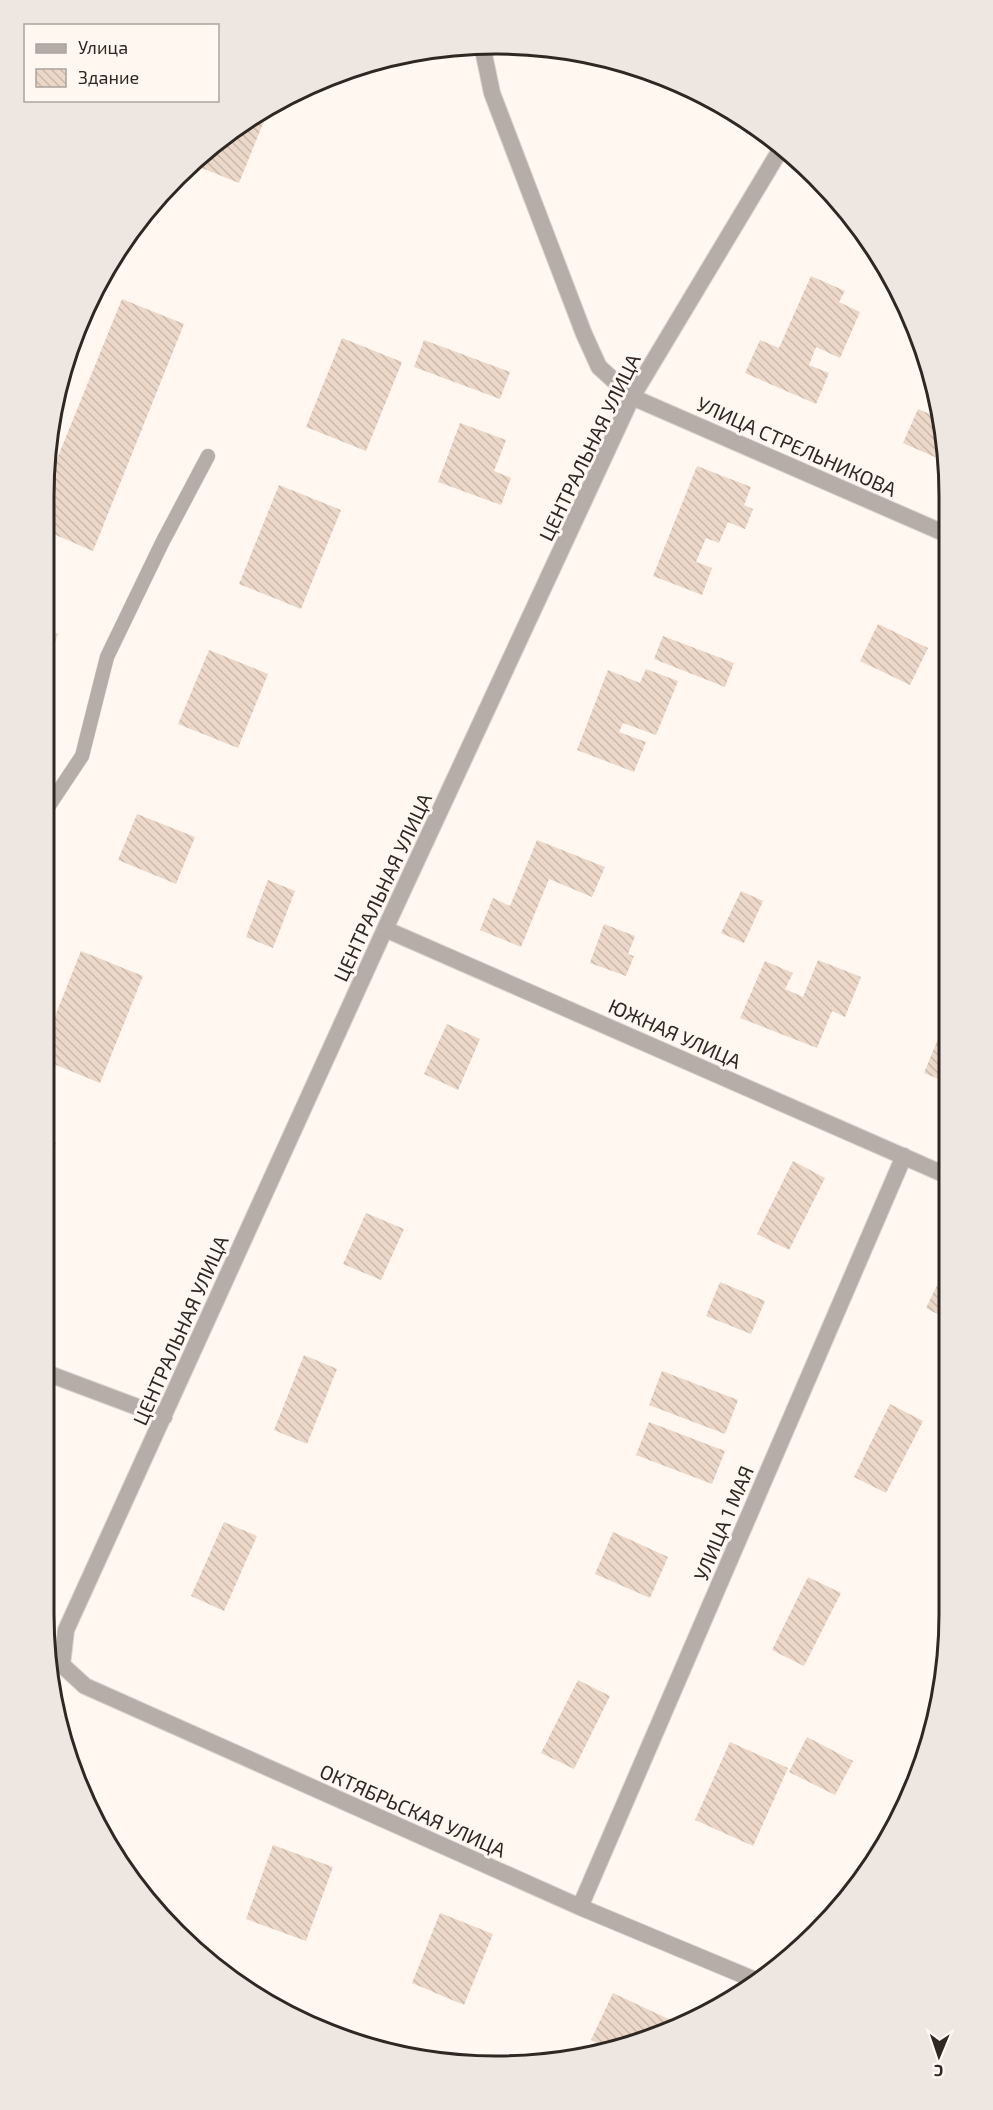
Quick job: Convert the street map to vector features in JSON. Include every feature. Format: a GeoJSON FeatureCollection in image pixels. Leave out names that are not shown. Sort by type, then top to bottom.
{"type":"FeatureCollection","features":[{"type":"Feature","properties":{"kind":"street","name":"УЛИЦА СТРЕЛЬНИКОВА"},"geometry":{"type":"LineString","coordinates":[[484,54],[492,93],[584,334],[599,367],[632,397],[939,531]]}},
{"type":"Feature","properties":{"kind":"street","name":"ЦЕНТРАЛЬНАЯ УЛИЦА"},"geometry":{"type":"LineString","coordinates":[[58,1669],[66,1630],[385,929],[632,397],[777,155]]}},
{"type":"Feature","properties":{"kind":"street","name":"ЮЖНАЯ УЛИЦА"},"geometry":{"type":"LineString","coordinates":[[385,929],[939,1172]]}},
{"type":"Feature","properties":{"kind":"street","name":"УЛИЦА 1 МАЯ"},"geometry":{"type":"LineString","coordinates":[[580,1907],[904,1156]]}},
{"type":"Feature","properties":{"kind":"street"},"geometry":{"type":"LineString","coordinates":[[54,1376],[164,1417]]}},
{"type":"Feature","properties":{"kind":"street","name":"ОКТЯБРЬСКАЯ УЛИЦА"},"geometry":{"type":"LineString","coordinates":[[58,1669],[85,1686],[580,1907],[748,1977]]}},
{"type":"Feature","properties":{"kind":"lane"},"geometry":{"type":"LineString","coordinates":[[54,798],[82,756],[106,657],[208,456]]}},
{"type":"Feature","properties":{"kind":"building"},"geometry":{"type":"Polygon","coordinates":[[[264,120],[239,183],[201,168],[227,145],[264,120]]]}},
{"type":"Feature","properties":{"kind":"building"},"geometry":{"type":"Polygon","coordinates":[[[811,276],[845,291],[839,302],[860,312],[840,358],[816,347],[809,365],[829,373],[816,404],[745,373],[760,340],[779,348],[811,276]]]}},
{"type":"Feature","properties":{"kind":"building"},"geometry":{"type":"Polygon","coordinates":[[[122,299],[184,324],[93,551],[54,534],[56,463],[122,299]]]}},
{"type":"Feature","properties":{"kind":"building"},"geometry":{"type":"Polygon","coordinates":[[[342,338],[402,362],[366,451],[306,427],[342,338]]]}},
{"type":"Feature","properties":{"kind":"building"},"geometry":{"type":"Polygon","coordinates":[[[424,340],[510,372],[500,399],[414,367],[424,340]]]}},
{"type":"Feature","properties":{"kind":"building"},"geometry":{"type":"Polygon","coordinates":[[[918,409],[931,415],[937,458],[903,443],[918,409]]]}},
{"type":"Feature","properties":{"kind":"building"},"geometry":{"type":"Polygon","coordinates":[[[460,423],[506,440],[494,471],[511,478],[501,505],[438,482],[460,423]]]}},
{"type":"Feature","properties":{"kind":"building"},"geometry":{"type":"Polygon","coordinates":[[[697,466],[751,487],[744,505],[753,509],[745,529],[728,522],[719,543],[706,538],[696,562],[712,568],[702,595],[653,576],[697,466]]]}},
{"type":"Feature","properties":{"kind":"building"},"geometry":{"type":"Polygon","coordinates":[[[279,485],[341,510],[301,609],[239,584],[279,485]]]}},
{"type":"Feature","properties":{"kind":"building"},"geometry":{"type":"Polygon","coordinates":[[[878,624],[928,648],[910,685],[860,661],[878,624]]]}},
{"type":"Feature","properties":{"kind":"building"},"geometry":{"type":"Polygon","coordinates":[[[54,632],[58,634],[54,645],[54,632]]]}},
{"type":"Feature","properties":{"kind":"building"},"geometry":{"type":"Polygon","coordinates":[[[663,636],[734,663],[725,687],[654,659],[663,636]]]}},
{"type":"Feature","properties":{"kind":"building"},"geometry":{"type":"Polygon","coordinates":[[[209,650],[268,674],[238,748],[178,724],[209,650]]]}},
{"type":"Feature","properties":{"kind":"building"},"geometry":{"type":"Polygon","coordinates":[[[646,669],[678,681],[656,735],[623,723],[619,732],[646,742],[634,772],[577,750],[608,670],[640,683],[646,669]]]}},
{"type":"Feature","properties":{"kind":"building"},"geometry":{"type":"Polygon","coordinates":[[[137,814],[195,837],[176,884],[118,860],[137,814]]]}},
{"type":"Feature","properties":{"kind":"building"},"geometry":{"type":"Polygon","coordinates":[[[537,840],[605,867],[592,897],[549,879],[521,947],[480,930],[493,898],[510,906],[537,840]]]}},
{"type":"Feature","properties":{"kind":"building"},"geometry":{"type":"Polygon","coordinates":[[[268,880],[295,891],[273,948],[246,937],[268,880]]]}},
{"type":"Feature","properties":{"kind":"building"},"geometry":{"type":"Polygon","coordinates":[[[741,891],[763,901],[744,943],[721,933],[741,891]]]}},
{"type":"Feature","properties":{"kind":"building"},"geometry":{"type":"Polygon","coordinates":[[[604,924],[635,936],[628,954],[634,956],[626,976],[590,963],[604,924]]]}},
{"type":"Feature","properties":{"kind":"building"},"geometry":{"type":"Polygon","coordinates":[[[81,951],[143,976],[100,1083],[54,1064],[54,1019],[81,951]]]}},
{"type":"Feature","properties":{"kind":"building"},"geometry":{"type":"Polygon","coordinates":[[[818,960],[861,977],[845,1017],[832,1011],[817,1048],[740,1018],[765,961],[793,973],[785,989],[803,997],[818,960]]]}},
{"type":"Feature","properties":{"kind":"building"},"geometry":{"type":"Polygon","coordinates":[[[447,1024],[480,1039],[458,1090],[424,1074],[447,1024]]]}},
{"type":"Feature","properties":{"kind":"building"},"geometry":{"type":"Polygon","coordinates":[[[939,1036],[939,1079],[924,1073],[939,1036]]]}},
{"type":"Feature","properties":{"kind":"building"},"geometry":{"type":"Polygon","coordinates":[[[793,1161],[825,1178],[789,1250],[757,1234],[793,1161]]]}},
{"type":"Feature","properties":{"kind":"building"},"geometry":{"type":"Polygon","coordinates":[[[366,1213],[404,1229],[381,1280],[343,1264],[366,1213]]]}},
{"type":"Feature","properties":{"kind":"building"},"geometry":{"type":"Polygon","coordinates":[[[939,1281],[939,1315],[926,1308],[939,1281]]]}},
{"type":"Feature","properties":{"kind":"building"},"geometry":{"type":"Polygon","coordinates":[[[720,1282],[765,1301],[751,1334],[706,1316],[720,1282]]]}},
{"type":"Feature","properties":{"kind":"building"},"geometry":{"type":"Polygon","coordinates":[[[304,1355],[337,1369],[307,1444],[274,1430],[304,1355]]]}},
{"type":"Feature","properties":{"kind":"building"},"geometry":{"type":"Polygon","coordinates":[[[662,1371],[738,1400],[725,1434],[649,1405],[662,1371]]]}},
{"type":"Feature","properties":{"kind":"building"},"geometry":{"type":"Polygon","coordinates":[[[890,1404],[923,1421],[886,1493],[854,1477],[890,1404]]]}},
{"type":"Feature","properties":{"kind":"building"},"geometry":{"type":"Polygon","coordinates":[[[649,1422],[725,1451],[712,1484],[636,1455],[649,1422]]]}},
{"type":"Feature","properties":{"kind":"building"},"geometry":{"type":"Polygon","coordinates":[[[224,1522],[257,1536],[224,1611],[191,1596],[224,1522]]]}},
{"type":"Feature","properties":{"kind":"building"},"geometry":{"type":"Polygon","coordinates":[[[613,1532],[668,1557],[650,1598],[595,1574],[613,1532]]]}},
{"type":"Feature","properties":{"kind":"building"},"geometry":{"type":"Polygon","coordinates":[[[808,1577],[841,1593],[804,1666],[772,1650],[808,1577]]]}},
{"type":"Feature","properties":{"kind":"building"},"geometry":{"type":"Polygon","coordinates":[[[578,1680],[610,1696],[574,1769],[541,1753],[578,1680]]]}},
{"type":"Feature","properties":{"kind":"building"},"geometry":{"type":"Polygon","coordinates":[[[807,1737],[853,1761],[835,1795],[789,1772],[807,1737]]]}},
{"type":"Feature","properties":{"kind":"building"},"geometry":{"type":"Polygon","coordinates":[[[730,1742],[788,1768],[753,1846],[695,1820],[730,1742]]]}},
{"type":"Feature","properties":{"kind":"building"},"geometry":{"type":"Polygon","coordinates":[[[273,1845],[333,1867],[306,1941],[246,1919],[273,1845]]]}},
{"type":"Feature","properties":{"kind":"building"},"geometry":{"type":"Polygon","coordinates":[[[440,1913],[493,1934],[464,2005],[412,1983],[440,1913]]]}},
{"type":"Feature","properties":{"kind":"building"},"geometry":{"type":"Polygon","coordinates":[[[613,1993],[670,2020],[639,2033],[611,2041],[598,2044],[591,2040],[613,1993]]]}}]}
